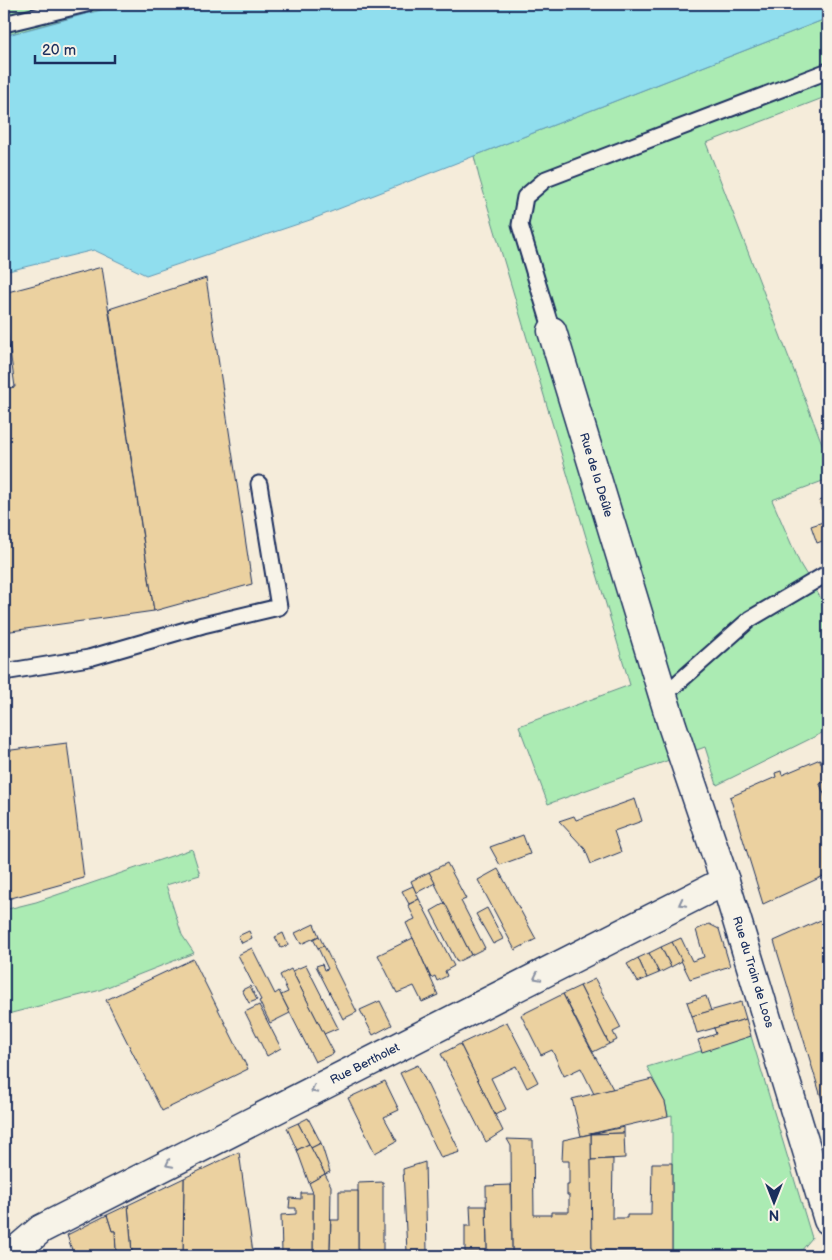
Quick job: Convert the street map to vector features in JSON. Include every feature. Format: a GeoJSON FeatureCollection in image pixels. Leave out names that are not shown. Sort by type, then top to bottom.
{"type":"FeatureCollection","features":[{"type":"Feature","properties":{"kind":"street","name":"Rue de la Deûle"},"geometry":{"type":"LineString","coordinates":[[552,331],[672,725]]}},
{"type":"Feature","properties":{"kind":"street","name":"Rue du Train de Loos"},"geometry":{"type":"LineString","coordinates":[[672,725],[725,881],[828,1220]]}},
{"type":"Feature","properties":{"kind":"street","name":"Rue Bertholet"},"geometry":{"type":"LineString","coordinates":[[13,1256],[14,1252],[41,1229],[725,881]]}},
{"type":"Feature","properties":{"kind":"lane"},"geometry":{"type":"LineString","coordinates":[[4,24],[86,4]]}},
{"type":"Feature","properties":{"kind":"lane","name":"Rue de la Deûle"},"geometry":{"type":"LineString","coordinates":[[552,331],[520,225],[525,197],[546,179],[828,72]]}},
{"type":"Feature","properties":{"kind":"lane"},"geometry":{"type":"LineString","coordinates":[[4,672],[89,658],[204,625],[279,607],[259,484]]}},
{"type":"Feature","properties":{"kind":"lane"},"geometry":{"type":"LineString","coordinates":[[663,696],[750,619],[828,574]]}},
{"type":"Feature","properties":{"kind":"green space"},"geometry":{"type":"Polygon","coordinates":[[[23,4],[123,4],[4,36],[4,8],[23,4]]]}},
{"type":"Feature","properties":{"kind":"green space"},"geometry":{"type":"Polygon","coordinates":[[[828,18],[828,96],[706,143],[828,459],[828,479],[772,500],[800,564],[828,610],[828,730],[717,785],[705,747],[548,804],[519,726],[630,685],[474,156],[828,18]]]}},
{"type":"Feature","properties":{"kind":"green space"},"geometry":{"type":"Polygon","coordinates":[[[192,849],[200,875],[166,885],[182,935],[194,953],[97,991],[4,1015],[4,910],[36,902],[192,849]]]}},
{"type":"Feature","properties":{"kind":"green space"},"geometry":{"type":"Polygon","coordinates":[[[751,1036],[812,1238],[801,1251],[672,1251],[672,1115],[668,1116],[665,1102],[647,1067],[751,1036]]]}},
{"type":"Feature","properties":{"kind":"water"},"geometry":{"type":"Polygon","coordinates":[[[123,4],[828,4],[828,18],[310,220],[146,275],[94,250],[4,272],[4,36],[123,4]]]}},
{"type":"Feature","properties":{"kind":"building"},"geometry":{"type":"Polygon","coordinates":[[[102,267],[154,611],[4,632],[4,389],[15,387],[4,307],[4,293],[102,267]]]}},
{"type":"Feature","properties":{"kind":"building"},"geometry":{"type":"Polygon","coordinates":[[[206,278],[252,584],[154,611],[109,309],[206,278]]]}},
{"type":"Feature","properties":{"kind":"building"},"geometry":{"type":"Polygon","coordinates":[[[4,307],[7,332],[4,332],[4,307]]]}},
{"type":"Feature","properties":{"kind":"building"},"geometry":{"type":"Polygon","coordinates":[[[828,498],[828,525],[819,501],[828,498]]]}},
{"type":"Feature","properties":{"kind":"building"},"geometry":{"type":"Polygon","coordinates":[[[823,522],[828,539],[817,543],[811,526],[823,522]]]}},
{"type":"Feature","properties":{"kind":"building"},"geometry":{"type":"Polygon","coordinates":[[[67,743],[84,878],[4,900],[4,751],[67,743]]]}},
{"type":"Feature","properties":{"kind":"building"},"geometry":{"type":"Polygon","coordinates":[[[820,759],[821,764],[828,761],[828,780],[820,784],[828,803],[828,874],[763,904],[730,797],[776,777],[775,773],[781,771],[782,775],[820,759]]]}},
{"type":"Feature","properties":{"kind":"building"},"geometry":{"type":"Polygon","coordinates":[[[828,780],[828,803],[820,784],[828,780]]]}},
{"type":"Feature","properties":{"kind":"building"},"geometry":{"type":"Polygon","coordinates":[[[635,799],[642,821],[614,831],[621,852],[591,864],[585,849],[559,821],[574,816],[576,820],[635,799]]]}},
{"type":"Feature","properties":{"kind":"building"},"geometry":{"type":"Polygon","coordinates":[[[523,835],[530,854],[500,865],[490,847],[523,835]]]}},
{"type":"Feature","properties":{"kind":"building"},"geometry":{"type":"Polygon","coordinates":[[[447,863],[466,899],[461,901],[485,948],[471,955],[429,872],[447,863]]]}},
{"type":"Feature","properties":{"kind":"building"},"geometry":{"type":"Polygon","coordinates":[[[498,869],[536,939],[515,950],[478,880],[498,869]]]}},
{"type":"Feature","properties":{"kind":"building"},"geometry":{"type":"Polygon","coordinates":[[[429,872],[435,883],[416,893],[411,881],[429,872]]]}},
{"type":"Feature","properties":{"kind":"building"},"geometry":{"type":"Polygon","coordinates":[[[413,886],[419,899],[409,904],[402,891],[413,886]]]}},
{"type":"Feature","properties":{"kind":"building"},"geometry":{"type":"Polygon","coordinates":[[[419,899],[454,966],[445,971],[447,976],[437,981],[435,976],[431,978],[406,923],[415,919],[408,905],[419,899]]]}},
{"type":"Feature","properties":{"kind":"building"},"geometry":{"type":"Polygon","coordinates":[[[445,903],[471,955],[457,962],[431,911],[445,903]]]}},
{"type":"Feature","properties":{"kind":"building"},"geometry":{"type":"Polygon","coordinates":[[[487,908],[503,939],[493,944],[476,914],[487,908]]]}},
{"type":"Feature","properties":{"kind":"building"},"geometry":{"type":"Polygon","coordinates":[[[823,919],[828,929],[828,1120],[774,941],[823,919]]]}},
{"type":"Feature","properties":{"kind":"building"},"geometry":{"type":"Polygon","coordinates":[[[314,924],[319,936],[301,944],[295,933],[314,924]]]}},
{"type":"Feature","properties":{"kind":"building"},"geometry":{"type":"Polygon","coordinates":[[[709,924],[719,929],[730,966],[690,979],[672,942],[681,938],[692,961],[704,957],[696,930],[709,924]]]}},
{"type":"Feature","properties":{"kind":"building"},"geometry":{"type":"Polygon","coordinates":[[[249,931],[252,938],[242,943],[238,936],[249,931]]]}},
{"type":"Feature","properties":{"kind":"building"},"geometry":{"type":"Polygon","coordinates":[[[283,933],[288,945],[281,948],[275,937],[283,933]]]}},
{"type":"Feature","properties":{"kind":"building"},"geometry":{"type":"Polygon","coordinates":[[[319,936],[324,946],[318,948],[313,939],[319,936]]]}},
{"type":"Feature","properties":{"kind":"building"},"geometry":{"type":"Polygon","coordinates":[[[413,938],[438,995],[422,1002],[414,986],[397,993],[378,955],[413,938]]]}},
{"type":"Feature","properties":{"kind":"building"},"geometry":{"type":"Polygon","coordinates":[[[672,942],[682,961],[671,967],[661,947],[672,942]]]}},
{"type":"Feature","properties":{"kind":"building"},"geometry":{"type":"Polygon","coordinates":[[[324,946],[357,1012],[343,1019],[316,966],[322,964],[324,970],[328,969],[318,948],[324,946]]]}},
{"type":"Feature","properties":{"kind":"building"},"geometry":{"type":"Polygon","coordinates":[[[661,947],[671,967],[659,973],[649,953],[661,947]]]}},
{"type":"Feature","properties":{"kind":"building"},"geometry":{"type":"Polygon","coordinates":[[[252,948],[275,994],[279,991],[290,1013],[270,1023],[259,1001],[261,1000],[238,955],[252,948]]]}},
{"type":"Feature","properties":{"kind":"building"},"geometry":{"type":"Polygon","coordinates":[[[649,953],[659,973],[647,978],[638,958],[649,953]]]}},
{"type":"Feature","properties":{"kind":"building"},"geometry":{"type":"Polygon","coordinates":[[[638,958],[647,978],[638,982],[627,964],[638,958]]]}},
{"type":"Feature","properties":{"kind":"building"},"geometry":{"type":"Polygon","coordinates":[[[193,959],[248,1069],[162,1111],[106,1000],[193,959]]]}},
{"type":"Feature","properties":{"kind":"building"},"geometry":{"type":"Polygon","coordinates":[[[306,965],[338,1028],[324,1034],[292,971],[306,965]]]}},
{"type":"Feature","properties":{"kind":"building"},"geometry":{"type":"Polygon","coordinates":[[[291,969],[334,1053],[315,1062],[281,995],[288,992],[280,975],[291,969]]]}},
{"type":"Feature","properties":{"kind":"building"},"geometry":{"type":"Polygon","coordinates":[[[595,979],[621,1028],[613,1032],[617,1040],[609,1044],[580,986],[595,979]]]}},
{"type":"Feature","properties":{"kind":"building"},"geometry":{"type":"Polygon","coordinates":[[[250,986],[257,1000],[249,1003],[242,990],[250,986]]]}},
{"type":"Feature","properties":{"kind":"building"},"geometry":{"type":"Polygon","coordinates":[[[580,986],[609,1044],[593,1052],[563,994],[580,986]]]}},
{"type":"Feature","properties":{"kind":"building"},"geometry":{"type":"Polygon","coordinates":[[[563,994],[613,1089],[594,1094],[581,1068],[564,1076],[552,1050],[541,1055],[521,1015],[563,994]]]}},
{"type":"Feature","properties":{"kind":"building"},"geometry":{"type":"Polygon","coordinates":[[[706,996],[711,1011],[692,1016],[687,1002],[706,996]]]}},
{"type":"Feature","properties":{"kind":"building"},"geometry":{"type":"Polygon","coordinates":[[[380,1001],[392,1025],[373,1035],[360,1010],[380,1001]]]}},
{"type":"Feature","properties":{"kind":"building"},"geometry":{"type":"Polygon","coordinates":[[[741,1002],[746,1019],[697,1033],[692,1016],[741,1002]]]}},
{"type":"Feature","properties":{"kind":"building"},"geometry":{"type":"Polygon","coordinates":[[[259,1005],[281,1048],[267,1056],[245,1012],[259,1005]]]}},
{"type":"Feature","properties":{"kind":"building"},"geometry":{"type":"Polygon","coordinates":[[[746,1019],[751,1036],[702,1052],[698,1040],[716,1034],[714,1028],[746,1019]]]}},
{"type":"Feature","properties":{"kind":"building"},"geometry":{"type":"Polygon","coordinates":[[[507,1022],[538,1082],[527,1088],[516,1066],[491,1078],[506,1109],[495,1115],[460,1044],[507,1022]]]}},
{"type":"Feature","properties":{"kind":"building"},"geometry":{"type":"Polygon","coordinates":[[[460,1044],[503,1131],[486,1142],[441,1054],[460,1044]]]}},
{"type":"Feature","properties":{"kind":"building"},"geometry":{"type":"Polygon","coordinates":[[[418,1065],[460,1152],[441,1158],[400,1073],[418,1065]]]}},
{"type":"Feature","properties":{"kind":"building"},"geometry":{"type":"Polygon","coordinates":[[[652,1079],[665,1102],[668,1116],[581,1136],[572,1099],[652,1079]]]}},
{"type":"Feature","properties":{"kind":"building"},"geometry":{"type":"Polygon","coordinates":[[[385,1081],[399,1110],[384,1117],[397,1141],[375,1153],[348,1098],[385,1081]]]}},
{"type":"Feature","properties":{"kind":"building"},"geometry":{"type":"Polygon","coordinates":[[[308,1118],[321,1143],[311,1148],[298,1123],[308,1118]]]}},
{"type":"Feature","properties":{"kind":"building"},"geometry":{"type":"Polygon","coordinates":[[[298,1123],[309,1144],[297,1150],[287,1128],[298,1123]]]}},
{"type":"Feature","properties":{"kind":"building"},"geometry":{"type":"Polygon","coordinates":[[[624,1127],[624,1133],[591,1134],[624,1127]]]}},
{"type":"Feature","properties":{"kind":"building"},"geometry":{"type":"Polygon","coordinates":[[[624,1133],[625,1158],[591,1160],[591,1134],[624,1133]]]}},
{"type":"Feature","properties":{"kind":"building"},"geometry":{"type":"Polygon","coordinates":[[[591,1134],[592,1251],[512,1252],[511,1146],[507,1139],[533,1140],[534,1215],[551,1215],[551,1212],[569,1212],[567,1185],[569,1185],[569,1161],[562,1161],[563,1140],[591,1134]]]}},
{"type":"Feature","properties":{"kind":"building"},"geometry":{"type":"Polygon","coordinates":[[[321,1143],[330,1172],[325,1174],[311,1148],[321,1143]]]}},
{"type":"Feature","properties":{"kind":"building"},"geometry":{"type":"Polygon","coordinates":[[[309,1144],[325,1174],[309,1183],[297,1150],[309,1144]]]}},
{"type":"Feature","properties":{"kind":"building"},"geometry":{"type":"Polygon","coordinates":[[[239,1152],[253,1253],[183,1253],[184,1178],[239,1152]]]}},
{"type":"Feature","properties":{"kind":"building"},"geometry":{"type":"Polygon","coordinates":[[[613,1159],[612,1218],[627,1218],[627,1215],[651,1215],[652,1163],[672,1163],[672,1251],[592,1251],[591,1160],[613,1159]]]}},
{"type":"Feature","properties":{"kind":"building"},"geometry":{"type":"Polygon","coordinates":[[[425,1162],[427,1252],[407,1252],[403,1169],[425,1162]]]}},
{"type":"Feature","properties":{"kind":"building"},"geometry":{"type":"Polygon","coordinates":[[[325,1174],[331,1186],[330,1253],[313,1253],[313,1193],[309,1183],[325,1174]]]}},
{"type":"Feature","properties":{"kind":"building"},"geometry":{"type":"Polygon","coordinates":[[[184,1178],[183,1253],[132,1253],[128,1205],[184,1178]]]}},
{"type":"Feature","properties":{"kind":"building"},"geometry":{"type":"Polygon","coordinates":[[[383,1182],[383,1252],[358,1253],[358,1183],[383,1182]]]}},
{"type":"Feature","properties":{"kind":"building"},"geometry":{"type":"Polygon","coordinates":[[[511,1185],[512,1252],[487,1252],[486,1186],[511,1185]]]}},
{"type":"Feature","properties":{"kind":"building"},"geometry":{"type":"Polygon","coordinates":[[[339,1191],[358,1191],[358,1253],[330,1253],[331,1220],[339,1220],[339,1191]]]}},
{"type":"Feature","properties":{"kind":"building"},"geometry":{"type":"Polygon","coordinates":[[[301,1193],[313,1193],[313,1253],[282,1253],[281,1215],[296,1214],[296,1208],[289,1208],[290,1198],[301,1199],[301,1193]]]}},
{"type":"Feature","properties":{"kind":"building"},"geometry":{"type":"Polygon","coordinates":[[[128,1205],[132,1253],[116,1253],[115,1231],[112,1231],[107,1215],[128,1205]]]}},
{"type":"Feature","properties":{"kind":"building"},"geometry":{"type":"Polygon","coordinates":[[[470,1206],[486,1206],[487,1252],[465,1252],[465,1226],[471,1226],[470,1206]]]}},
{"type":"Feature","properties":{"kind":"building"},"geometry":{"type":"Polygon","coordinates":[[[107,1215],[112,1231],[115,1231],[116,1253],[73,1253],[67,1235],[107,1215]]]}}]}
